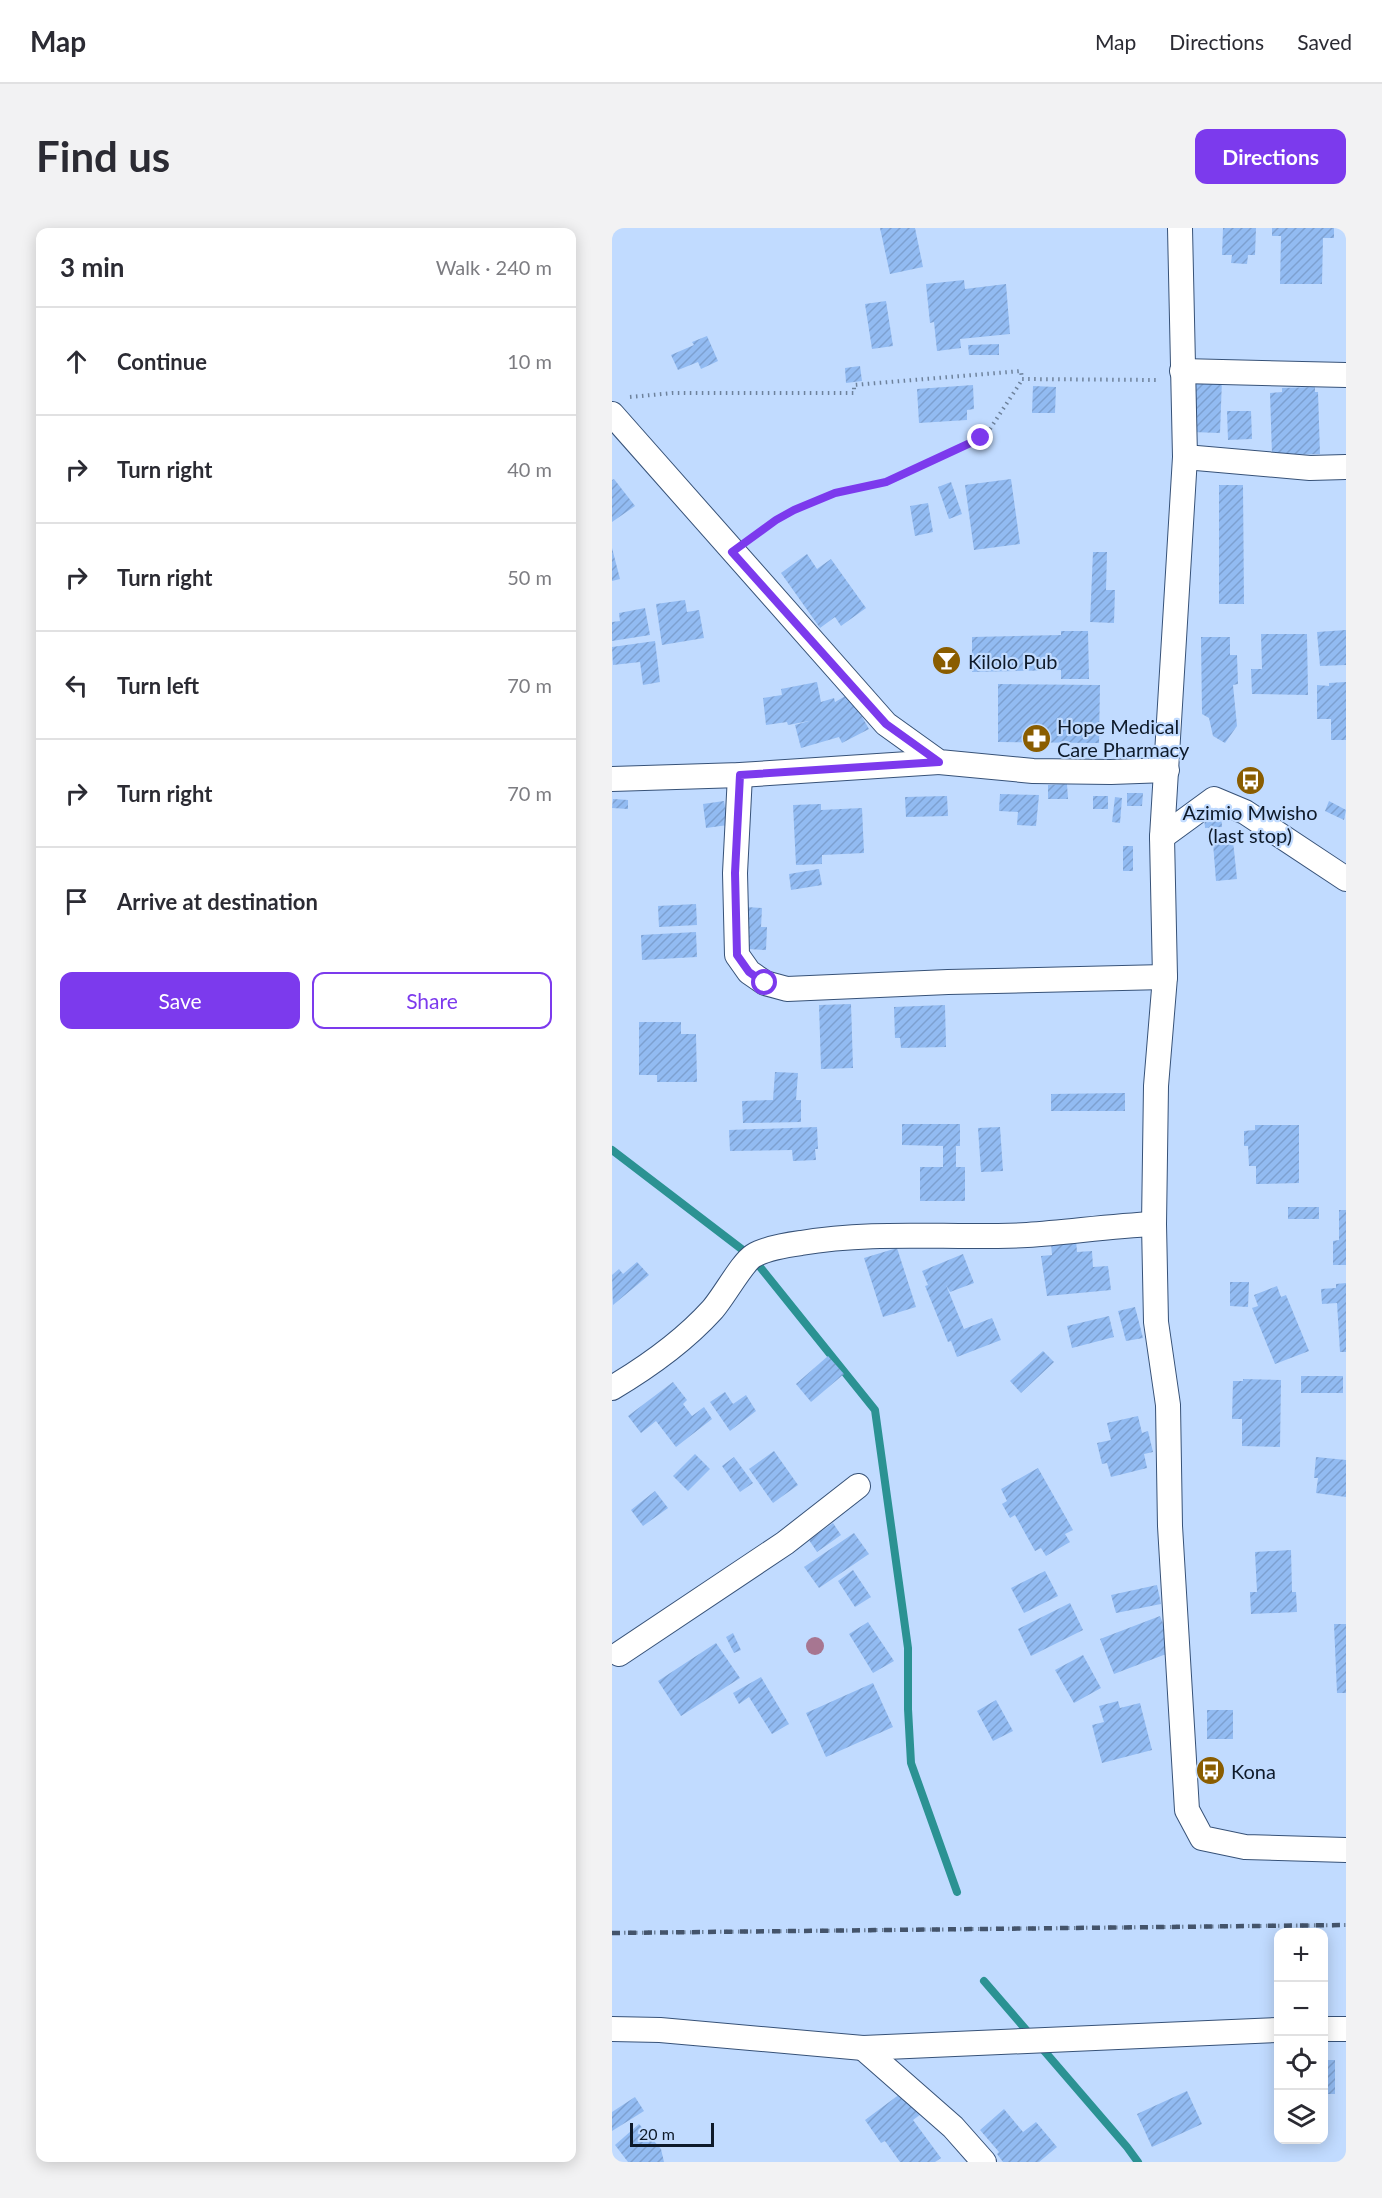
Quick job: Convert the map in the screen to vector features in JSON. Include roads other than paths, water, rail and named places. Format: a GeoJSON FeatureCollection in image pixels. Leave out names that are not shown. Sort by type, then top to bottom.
{"type":"FeatureCollection","features":[{"type":"Feature","properties":{"kind":"street"},"geometry":{"type":"LineString","coordinates":[[1180,228],[1185,457],[1162,837],[1165,977],[1156,1086],[1154,1224],[1156,1322],[1168,1406],[1170,1526],[1187,1810],[1202,1838],[1245,1847],[1346,1850]]}},
{"type":"Feature","properties":{"kind":"street"},"geometry":{"type":"LineString","coordinates":[[1183,375],[1346,375]]}},
{"type":"Feature","properties":{"kind":"street"},"geometry":{"type":"LineString","coordinates":[[617,406],[732,552],[886,724],[939,762]]}},
{"type":"Feature","properties":{"kind":"street"},"geometry":{"type":"LineString","coordinates":[[1185,457],[1310,468],[1346,467]]}},
{"type":"Feature","properties":{"kind":"street"},"geometry":{"type":"LineString","coordinates":[[612,779],[740,775],[939,762],[1033,771],[1167,770]]}},
{"type":"Feature","properties":{"kind":"street"},"geometry":{"type":"LineString","coordinates":[[740,775],[735,873],[737,955],[749,972],[765,983],[787,989],[948,982],[1165,977]]}},
{"type":"Feature","properties":{"kind":"street"},"geometry":{"type":"LineString","coordinates":[[1162,837],[1214,800],[1245,812],[1346,879]]}},
{"type":"Feature","properties":{"kind":"street"},"geometry":{"type":"LineString","coordinates":[[612,1388],[648,1367],[682,1340],[713,1309],[752,1257],[770,1250],[824,1239],[875,1234],[1017,1235],[1154,1224]]}},
{"type":"Feature","properties":{"kind":"street"},"geometry":{"type":"LineString","coordinates":[[614,1656],[785,1543],[858,1486]]}},
{"type":"Feature","properties":{"kind":"street"},"geometry":{"type":"LineString","coordinates":[[612,2029],[660,2030],[863,2048],[1274,2030]]}},
{"type":"Feature","properties":{"kind":"street"},"geometry":{"type":"LineString","coordinates":[[1328,2029],[1346,2029]]}},
{"type":"Feature","properties":{"kind":"street"},"geometry":{"type":"LineString","coordinates":[[863,2048],[953,2127],[984,2162]]}},
{"type":"Feature","properties":{"kind":"waterway"},"geometry":{"type":"LineString","coordinates":[[612,1150],[752,1257],[875,1410],[908,1648],[911,1763],[957,1892]]}},
{"type":"Feature","properties":{"kind":"waterway"},"geometry":{"type":"LineString","coordinates":[[984,1981],[1138,2162]]}},
{"type":"Feature","properties":{"kind":"railway"},"geometry":{"type":"LineString","coordinates":[[612,1933],[1346,1925]]}},
{"type":"Feature","properties":{"kind":"place","name":"Kilolo Pub"},"geometry":{"type":"Point","coordinates":[947,661]}},
{"type":"Feature","properties":{"kind":"place","name":"Hope Medical Care Pharmacy"},"geometry":{"type":"Point","coordinates":[1036,738]}},
{"type":"Feature","properties":{"kind":"place","name":"Azimio Mwisho (last stop)"},"geometry":{"type":"Point","coordinates":[1250,781]}},
{"type":"Feature","properties":{"kind":"place","name":"Kona"},"geometry":{"type":"Point","coordinates":[1210,1771]}}]}
